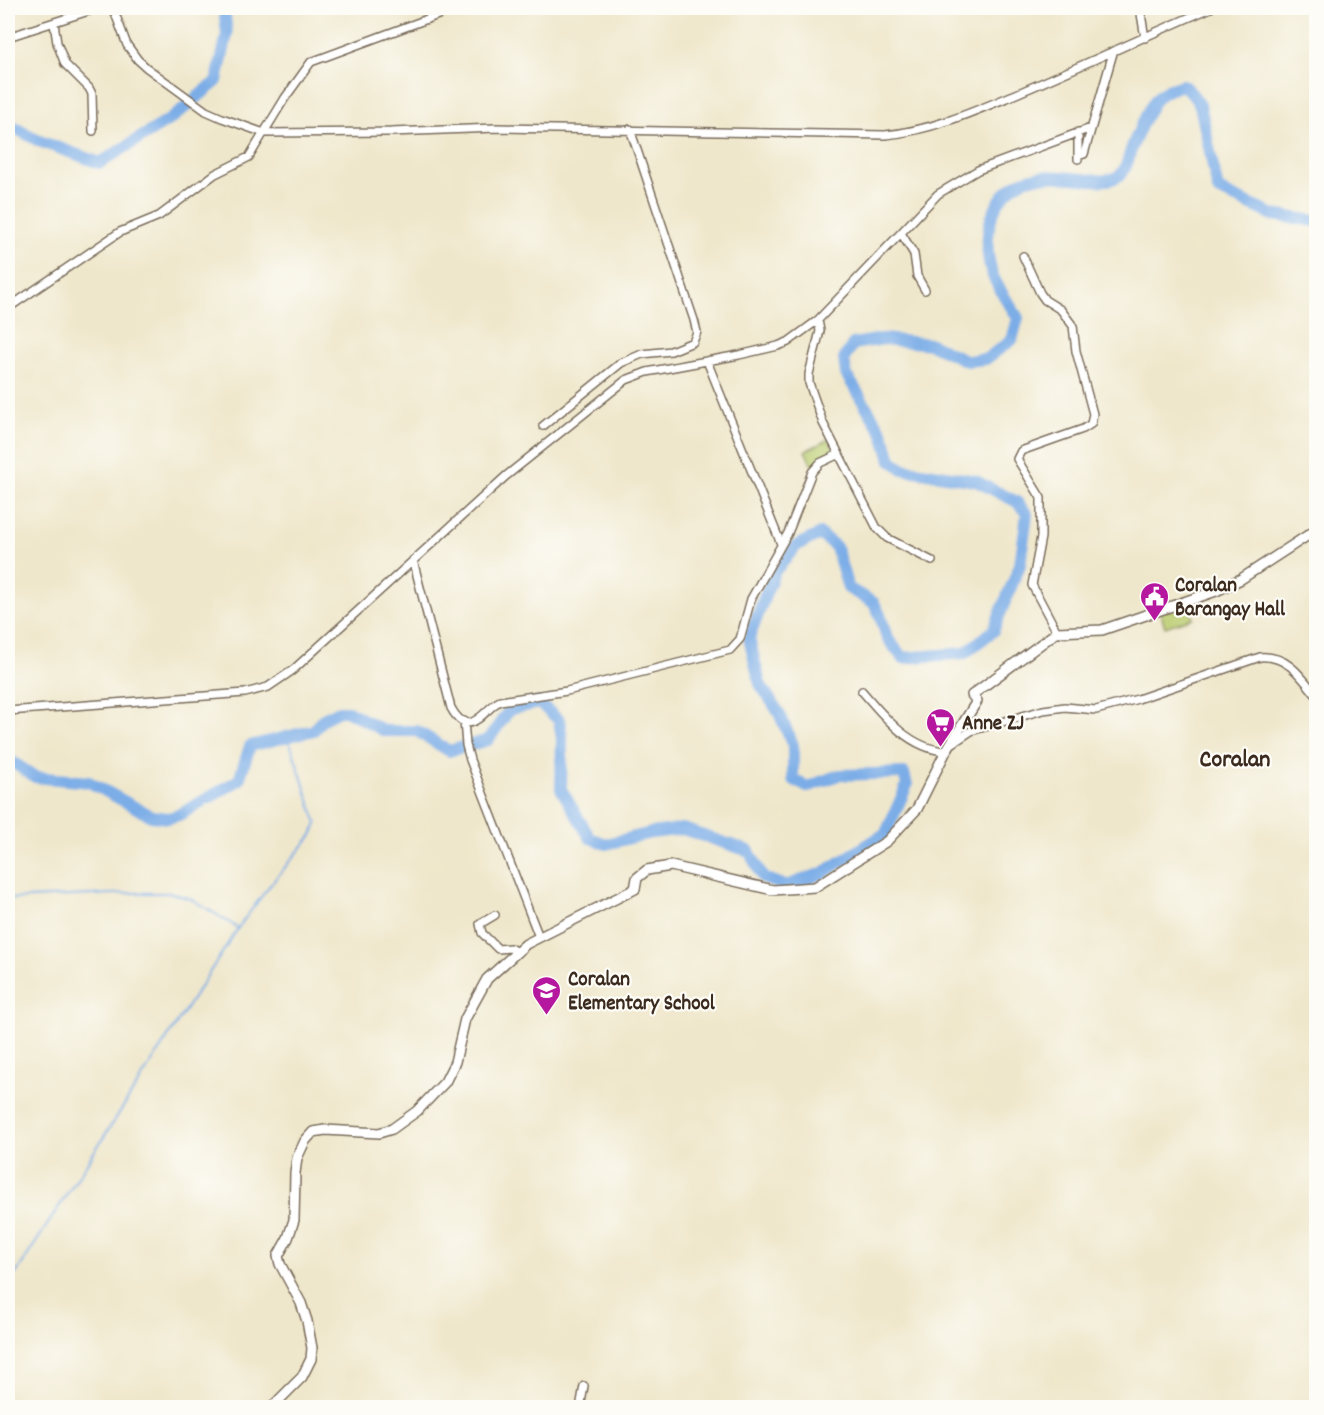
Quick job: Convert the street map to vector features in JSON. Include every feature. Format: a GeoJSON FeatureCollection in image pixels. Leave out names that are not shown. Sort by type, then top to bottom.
{"type":"FeatureCollection","features":[{"type":"Feature","properties":{"kind":"street"},"geometry":{"type":"LineString","coordinates":[[8,37],[98,8]]}},
{"type":"Feature","properties":{"kind":"street"},"geometry":{"type":"LineString","coordinates":[[112,8],[124,39],[147,68],[206,111],[264,133],[496,128],[899,134],[988,106],[1113,53],[1210,8]]}},
{"type":"Feature","properties":{"kind":"street"},"geometry":{"type":"LineString","coordinates":[[8,308],[120,232],[159,216],[215,174],[243,160],[253,152],[285,98],[310,62],[457,8]]}},
{"type":"Feature","properties":{"kind":"street"},"geometry":{"type":"LineString","coordinates":[[1140,8],[1145,38]]}},
{"type":"Feature","properties":{"kind":"street"},"geometry":{"type":"LineString","coordinates":[[54,23],[57,43],[65,64],[92,94],[93,131]]}},
{"type":"Feature","properties":{"kind":"street"},"geometry":{"type":"LineString","coordinates":[[1078,132],[1078,158],[1084,154],[1113,53]]}},
{"type":"Feature","properties":{"kind":"street"},"geometry":{"type":"LineString","coordinates":[[8,711],[245,693],[268,687],[293,670],[506,476],[619,385],[637,375],[788,342],[818,320],[938,194],[978,170],[1091,128]]}},
{"type":"Feature","properties":{"kind":"street"},"geometry":{"type":"LineString","coordinates":[[543,426],[621,363],[642,354],[671,351],[693,342],[697,332],[630,129]]}},
{"type":"Feature","properties":{"kind":"street"},"geometry":{"type":"LineString","coordinates":[[901,233],[914,255],[917,276],[925,290]]}},
{"type":"Feature","properties":{"kind":"street"},"geometry":{"type":"LineString","coordinates":[[1023,256],[1045,300],[1061,310],[1073,326],[1076,351],[1093,414],[1091,424],[1083,429],[1021,451],[1017,459],[1041,498],[1041,537],[1032,585],[1057,632]]}},
{"type":"Feature","properties":{"kind":"street"},"geometry":{"type":"LineString","coordinates":[[818,320],[820,330],[808,378],[823,423],[868,513],[881,533],[932,561]]}},
{"type":"Feature","properties":{"kind":"street"},"geometry":{"type":"LineString","coordinates":[[671,351],[674,366]]}},
{"type":"Feature","properties":{"kind":"street"},"geometry":{"type":"LineString","coordinates":[[706,361],[781,544]]}},
{"type":"Feature","properties":{"kind":"street"},"geometry":{"type":"LineString","coordinates":[[413,560],[451,708],[456,716],[470,722],[480,719],[491,706],[500,701],[567,691],[730,650],[740,639],[751,599],[796,515],[812,472],[820,464],[838,454]]}},
{"type":"Feature","properties":{"kind":"street"},"geometry":{"type":"LineString","coordinates":[[271,1407],[302,1377],[311,1359],[312,1348],[307,1321],[301,1303],[279,1264],[278,1256],[288,1238],[294,1220],[297,1158],[305,1141],[313,1132],[325,1130],[379,1133],[392,1129],[417,1111],[445,1082],[455,1062],[465,1019],[480,988],[518,951],[539,937],[635,889],[637,878],[647,870],[671,866],[773,890],[815,887],[887,842],[897,833],[899,826],[917,809],[947,749],[977,701],[972,695],[1057,632],[1102,630],[1216,591],[1241,579],[1317,530]]}},
{"type":"Feature","properties":{"kind":"street"},"geometry":{"type":"LineString","coordinates":[[862,691],[914,742],[927,748],[947,749],[971,731],[1065,706],[1096,710],[1138,699],[1260,657],[1271,656],[1284,661],[1317,695]]}},
{"type":"Feature","properties":{"kind":"street"},"geometry":{"type":"LineString","coordinates":[[464,721],[469,757],[539,937]]}},
{"type":"Feature","properties":{"kind":"street"},"geometry":{"type":"LineString","coordinates":[[495,915],[480,924],[482,933],[498,949],[510,948],[518,951]]}},
{"type":"Feature","properties":{"kind":"street"},"geometry":{"type":"LineString","coordinates":[[580,1407],[584,1386]]}},
{"type":"Feature","properties":{"kind":"green space"},"geometry":{"type":"Polygon","coordinates":[[[829,439],[836,453],[812,465],[805,451],[829,439]]]}},
{"type":"Feature","properties":{"kind":"green space"},"geometry":{"type":"Polygon","coordinates":[[[1188,602],[1193,618],[1165,627],[1160,611],[1188,602]]]}},
{"type":"Feature","properties":{"kind":"waterway"},"geometry":{"type":"LineString","coordinates":[[8,124],[39,141],[100,163],[172,118],[217,81],[227,34],[224,8]]}},
{"type":"Feature","properties":{"kind":"waterway"},"geometry":{"type":"LineString","coordinates":[[8,759],[35,777],[89,782],[151,816],[168,818],[179,815],[239,780],[250,746],[314,730],[323,719],[339,711],[348,711],[384,731],[417,731],[449,751],[488,740],[510,709],[539,703],[559,720],[562,738],[561,789],[590,838],[606,844],[651,833],[683,829],[749,851],[763,878],[786,886],[823,873],[886,833],[907,785],[904,773],[839,775],[807,787],[793,779],[793,745],[779,713],[760,684],[749,638],[774,572],[796,546],[820,534],[836,547],[848,588],[874,603],[887,638],[903,658],[965,653],[993,631],[1020,565],[1027,514],[1017,502],[976,481],[903,469],[891,460],[883,434],[846,374],[844,359],[853,344],[883,339],[931,344],[967,361],[986,359],[1012,340],[1018,318],[995,281],[988,256],[988,232],[991,218],[1007,191],[1024,181],[1042,177],[1112,179],[1123,172],[1126,167],[1139,130],[1155,101],[1163,93],[1182,85],[1189,90],[1200,105],[1218,190],[1273,215],[1316,221]]}},
{"type":"Feature","properties":{"kind":"waterway"},"geometry":{"type":"LineString","coordinates":[[8,1286],[238,928],[312,835],[317,824],[288,737]]}},
{"type":"Feature","properties":{"kind":"waterway"},"geometry":{"type":"LineString","coordinates":[[8,899],[172,893],[193,900],[238,928]]}},
{"type":"Feature","properties":{"kind":"place","name":"Coralan Barangay Hall"},"geometry":{"type":"Point","coordinates":[1154,622]}},
{"type":"Feature","properties":{"kind":"place","name":"Anne ZJ"},"geometry":{"type":"Point","coordinates":[941,748]}},
{"type":"Feature","properties":{"kind":"place","name":"Coralan Elementary School"},"geometry":{"type":"Point","coordinates":[547,1016]}},
{"type":"Feature","properties":{"kind":"district","name":"Coralan"},"geometry":{"type":"Point","coordinates":[1235,758]}}]}
